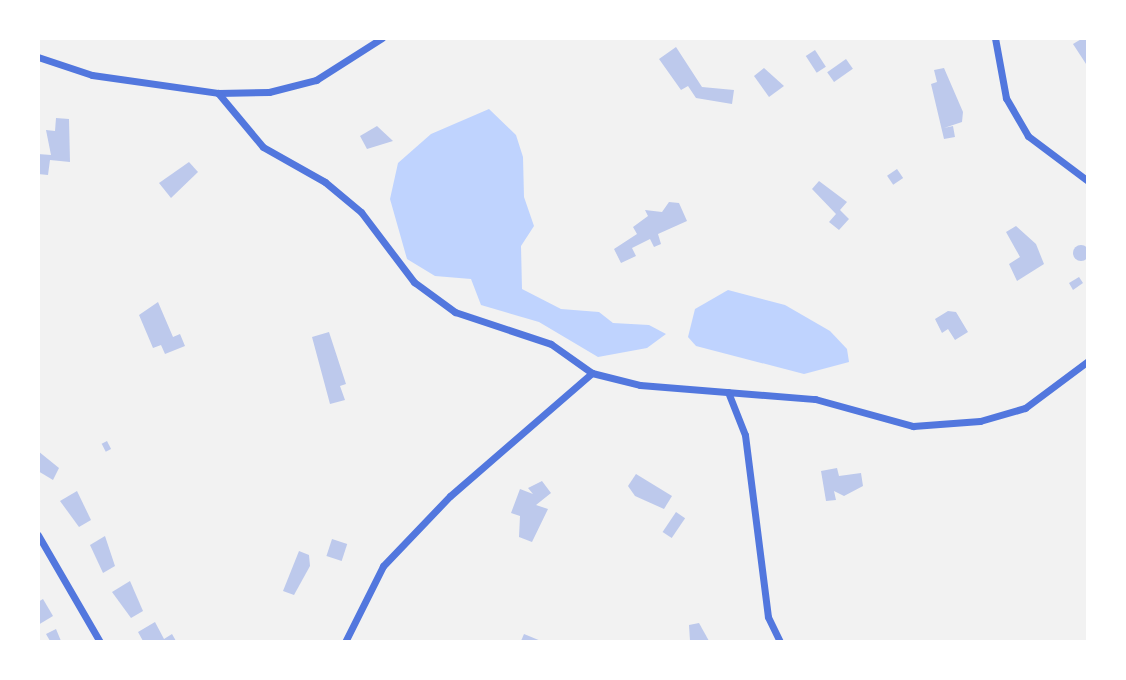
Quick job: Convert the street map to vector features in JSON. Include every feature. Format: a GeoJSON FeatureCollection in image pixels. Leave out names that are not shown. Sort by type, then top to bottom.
{"type":"FeatureCollection","features":[{"type":"Feature","properties":{"kind":"street"},"geometry":{"type":"LineString","coordinates":[[38,57],[92,75],[218,93],[269,92],[316,80],[382,38]]}},
{"type":"Feature","properties":{"kind":"street"},"geometry":{"type":"LineString","coordinates":[[995,38],[1006,98],[1028,136],[1087,181]]}},
{"type":"Feature","properties":{"kind":"street"},"geometry":{"type":"LineString","coordinates":[[218,93],[263,147],[325,182],[362,212],[414,282],[455,312],[551,344],[592,373],[640,385],[816,399],[913,426],[980,421],[1025,408],[1087,361]]}},
{"type":"Feature","properties":{"kind":"street"},"geometry":{"type":"LineString","coordinates":[[345,642],[383,566],[450,496],[592,373]]}},
{"type":"Feature","properties":{"kind":"street"},"geometry":{"type":"LineString","coordinates":[[728,392],[745,435],[768,617],[780,642]]}},
{"type":"Feature","properties":{"kind":"street"},"geometry":{"type":"LineString","coordinates":[[38,535],[100,642]]}},
{"type":"Feature","properties":{"kind":"water"},"geometry":{"type":"Polygon","coordinates":[[[489,109],[516,135],[523,157],[524,197],[534,226],[521,246],[522,289],[561,309],[599,312],[613,323],[649,325],[666,334],[647,348],[598,357],[539,322],[481,305],[471,279],[435,276],[407,259],[390,199],[398,163],[431,134],[489,109]]]}},
{"type":"Feature","properties":{"kind":"water"},"geometry":{"type":"Polygon","coordinates":[[[728,290],[785,305],[830,331],[847,349],[849,362],[804,374],[696,346],[688,337],[695,309],[728,290]]]}},
{"type":"Feature","properties":{"kind":"building"},"geometry":{"type":"Polygon","coordinates":[[[1088,38],[1088,67],[1073,44],[1088,38]]]}},
{"type":"Feature","properties":{"kind":"building"},"geometry":{"type":"Polygon","coordinates":[[[676,47],[702,87],[734,90],[732,104],[696,98],[688,86],[681,90],[659,59],[676,47]]]}},
{"type":"Feature","properties":{"kind":"building"},"geometry":{"type":"Polygon","coordinates":[[[815,50],[826,67],[817,73],[806,56],[815,50]]]}},
{"type":"Feature","properties":{"kind":"building"},"geometry":{"type":"Polygon","coordinates":[[[846,59],[853,69],[834,82],[827,72],[846,59]]]}},
{"type":"Feature","properties":{"kind":"building"},"geometry":{"type":"Polygon","coordinates":[[[764,68],[784,86],[769,97],[754,76],[764,68]]]}},
{"type":"Feature","properties":{"kind":"building"},"geometry":{"type":"Polygon","coordinates":[[[944,68],[963,112],[962,122],[944,128],[953,126],[955,137],[944,139],[931,84],[937,82],[934,70],[944,68]]]}},
{"type":"Feature","properties":{"kind":"building"},"geometry":{"type":"Polygon","coordinates":[[[56,118],[69,119],[70,162],[50,160],[48,175],[38,174],[38,154],[51,155],[46,130],[55,131],[56,118]]]}},
{"type":"Feature","properties":{"kind":"building"},"geometry":{"type":"Polygon","coordinates":[[[377,126],[393,141],[367,149],[360,136],[377,126]]]}},
{"type":"Feature","properties":{"kind":"building"},"geometry":{"type":"Polygon","coordinates":[[[189,162],[198,172],[171,198],[159,183],[189,162]]]}},
{"type":"Feature","properties":{"kind":"building"},"geometry":{"type":"Polygon","coordinates":[[[897,169],[903,178],[893,185],[887,176],[897,169]]]}},
{"type":"Feature","properties":{"kind":"building"},"geometry":{"type":"Polygon","coordinates":[[[819,181],[847,202],[840,210],[849,219],[839,230],[829,222],[836,214],[812,189],[819,181]]]}},
{"type":"Feature","properties":{"kind":"building"},"geometry":{"type":"Polygon","coordinates":[[[669,202],[679,203],[687,221],[658,234],[661,244],[654,247],[650,239],[632,248],[636,256],[621,263],[614,249],[637,234],[633,227],[648,216],[645,210],[662,212],[669,202]]]}},
{"type":"Feature","properties":{"kind":"building"},"geometry":{"type":"Polygon","coordinates":[[[1016,226],[1036,244],[1044,264],[1017,281],[1009,264],[1020,257],[1006,232],[1016,226]]]}},
{"type":"Feature","properties":{"kind":"building"},"geometry":{"type":"Polygon","coordinates":[[[1081,245],[1087,247],[1087,259],[1081,261],[1075,259],[1073,253],[1075,247],[1081,245]]]}},
{"type":"Feature","properties":{"kind":"building"},"geometry":{"type":"Polygon","coordinates":[[[1079,277],[1083,283],[1073,290],[1069,283],[1079,277]]]}},
{"type":"Feature","properties":{"kind":"building"},"geometry":{"type":"Polygon","coordinates":[[[158,302],[173,337],[180,334],[185,346],[165,354],[161,345],[153,348],[139,315],[158,302]]]}},
{"type":"Feature","properties":{"kind":"building"},"geometry":{"type":"Polygon","coordinates":[[[948,311],[956,312],[968,332],[955,340],[948,329],[942,333],[935,319],[948,311]]]}},
{"type":"Feature","properties":{"kind":"building"},"geometry":{"type":"Polygon","coordinates":[[[329,332],[346,384],[340,386],[345,400],[330,404],[312,337],[329,332]]]}},
{"type":"Feature","properties":{"kind":"building"},"geometry":{"type":"Polygon","coordinates":[[[107,441],[111,449],[106,452],[102,444],[107,441]]]}},
{"type":"Feature","properties":{"kind":"building"},"geometry":{"type":"Polygon","coordinates":[[[38,451],[59,468],[53,480],[38,471],[38,451]]]}},
{"type":"Feature","properties":{"kind":"building"},"geometry":{"type":"Polygon","coordinates":[[[837,468],[839,476],[861,473],[863,486],[844,496],[834,491],[836,500],[826,501],[821,471],[837,468]]]}},
{"type":"Feature","properties":{"kind":"building"},"geometry":{"type":"Polygon","coordinates":[[[636,474],[672,496],[664,509],[635,496],[628,486],[636,474]]]}},
{"type":"Feature","properties":{"kind":"building"},"geometry":{"type":"Polygon","coordinates":[[[542,481],[551,493],[536,505],[548,509],[532,542],[519,537],[520,516],[511,513],[520,489],[533,494],[528,488],[542,481]]]}},
{"type":"Feature","properties":{"kind":"building"},"geometry":{"type":"Polygon","coordinates":[[[77,491],[91,520],[79,527],[60,501],[77,491]]]}},
{"type":"Feature","properties":{"kind":"building"},"geometry":{"type":"Polygon","coordinates":[[[676,512],[685,518],[672,538],[663,532],[676,512]]]}},
{"type":"Feature","properties":{"kind":"building"},"geometry":{"type":"Polygon","coordinates":[[[105,536],[115,566],[103,573],[90,545],[105,536]]]}},
{"type":"Feature","properties":{"kind":"building"},"geometry":{"type":"Polygon","coordinates":[[[332,539],[347,544],[342,561],[326,556],[332,539]]]}},
{"type":"Feature","properties":{"kind":"building"},"geometry":{"type":"Polygon","coordinates":[[[299,551],[309,555],[310,566],[294,595],[283,591],[299,551]]]}},
{"type":"Feature","properties":{"kind":"building"},"geometry":{"type":"Polygon","coordinates":[[[130,581],[143,611],[131,618],[112,592],[130,581]]]}},
{"type":"Feature","properties":{"kind":"building"},"geometry":{"type":"Polygon","coordinates":[[[43,599],[53,616],[38,625],[38,602],[43,599]]]}},
{"type":"Feature","properties":{"kind":"building"},"geometry":{"type":"Polygon","coordinates":[[[155,622],[164,639],[172,634],[176,641],[143,641],[138,632],[155,622]]]}},
{"type":"Feature","properties":{"kind":"building"},"geometry":{"type":"Polygon","coordinates":[[[699,623],[709,641],[690,641],[689,625],[699,623]]]}},
{"type":"Feature","properties":{"kind":"building"},"geometry":{"type":"Polygon","coordinates":[[[56,629],[61,641],[50,641],[46,634],[56,629]]]}},
{"type":"Feature","properties":{"kind":"building"},"geometry":{"type":"Polygon","coordinates":[[[524,634],[541,641],[521,641],[524,634]]]}}]}
